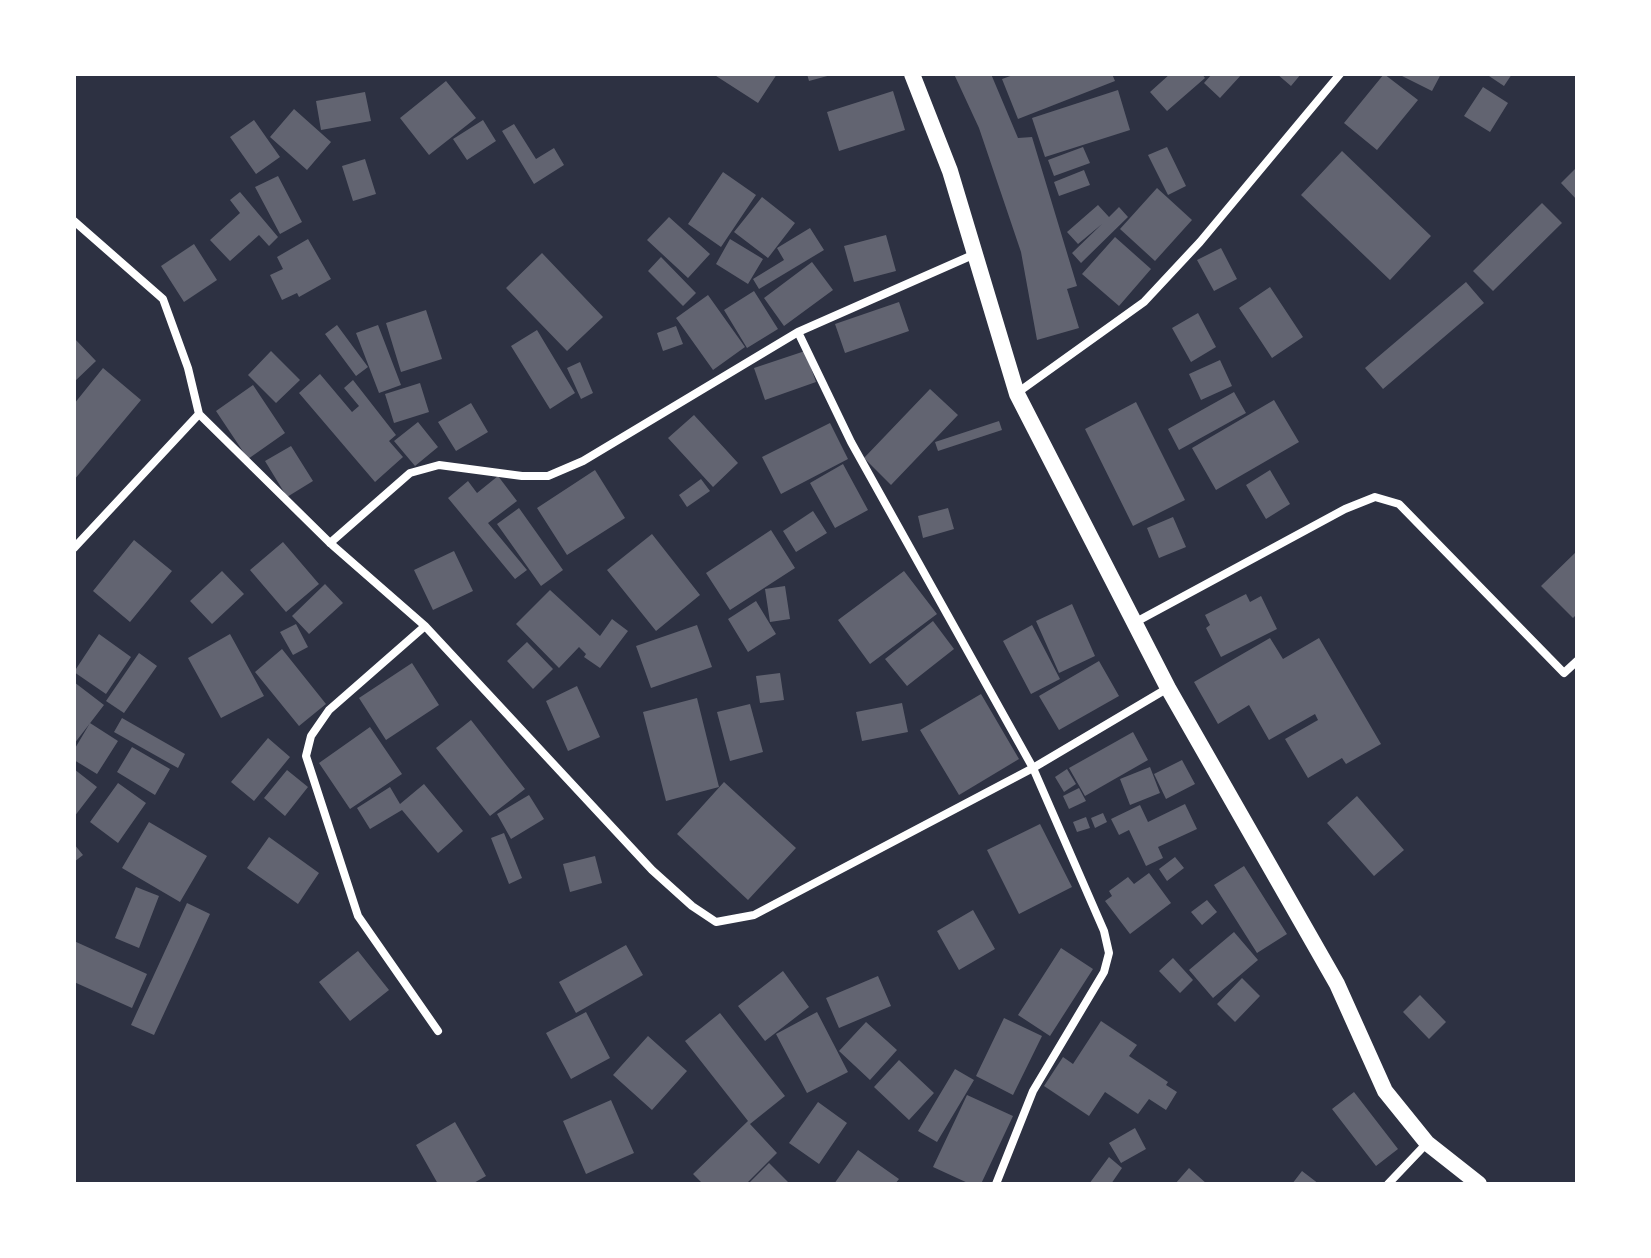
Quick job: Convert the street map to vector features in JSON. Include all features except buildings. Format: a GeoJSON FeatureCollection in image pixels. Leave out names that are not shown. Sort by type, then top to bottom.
{"type":"FeatureCollection","features":[{"type":"Feature","properties":{"kind":"main road"},"geometry":{"type":"LineString","coordinates":[[912,74],[976,253],[1017,394],[1168,688],[1337,984],[1385,1091],[1427,1143],[1479,1184]]}},
{"type":"Feature","properties":{"kind":"street"},"geometry":{"type":"LineString","coordinates":[[1017,394],[1144,302],[1200,242],[1340,74]]}},
{"type":"Feature","properties":{"kind":"street"},"geometry":{"type":"LineString","coordinates":[[74,221],[163,299],[188,368],[199,414],[330,543],[425,626],[652,870],[692,906],[716,922],[754,915],[1033,768],[1168,688]]}},
{"type":"Feature","properties":{"kind":"street"},"geometry":{"type":"LineString","coordinates":[[330,543],[410,473],[439,465],[522,476],[548,476],[583,461],[798,332],[976,253]]}},
{"type":"Feature","properties":{"kind":"street"},"geometry":{"type":"LineString","coordinates":[[798,332],[858,455],[1033,768],[1104,931],[1109,953],[1104,972],[1033,1091],[996,1184]]}},
{"type":"Feature","properties":{"kind":"street"},"geometry":{"type":"LineString","coordinates":[[74,548],[199,414]]}},
{"type":"Feature","properties":{"kind":"street"},"geometry":{"type":"LineString","coordinates":[[1134,623],[1345,509],[1375,497],[1399,504],[1564,673],[1577,661]]}},
{"type":"Feature","properties":{"kind":"street"},"geometry":{"type":"LineString","coordinates":[[425,626],[329,710],[311,736],[306,756],[358,916],[438,1031]]}},
{"type":"Feature","properties":{"kind":"street"},"geometry":{"type":"LineString","coordinates":[[1388,1184],[1427,1143]]}}]}
